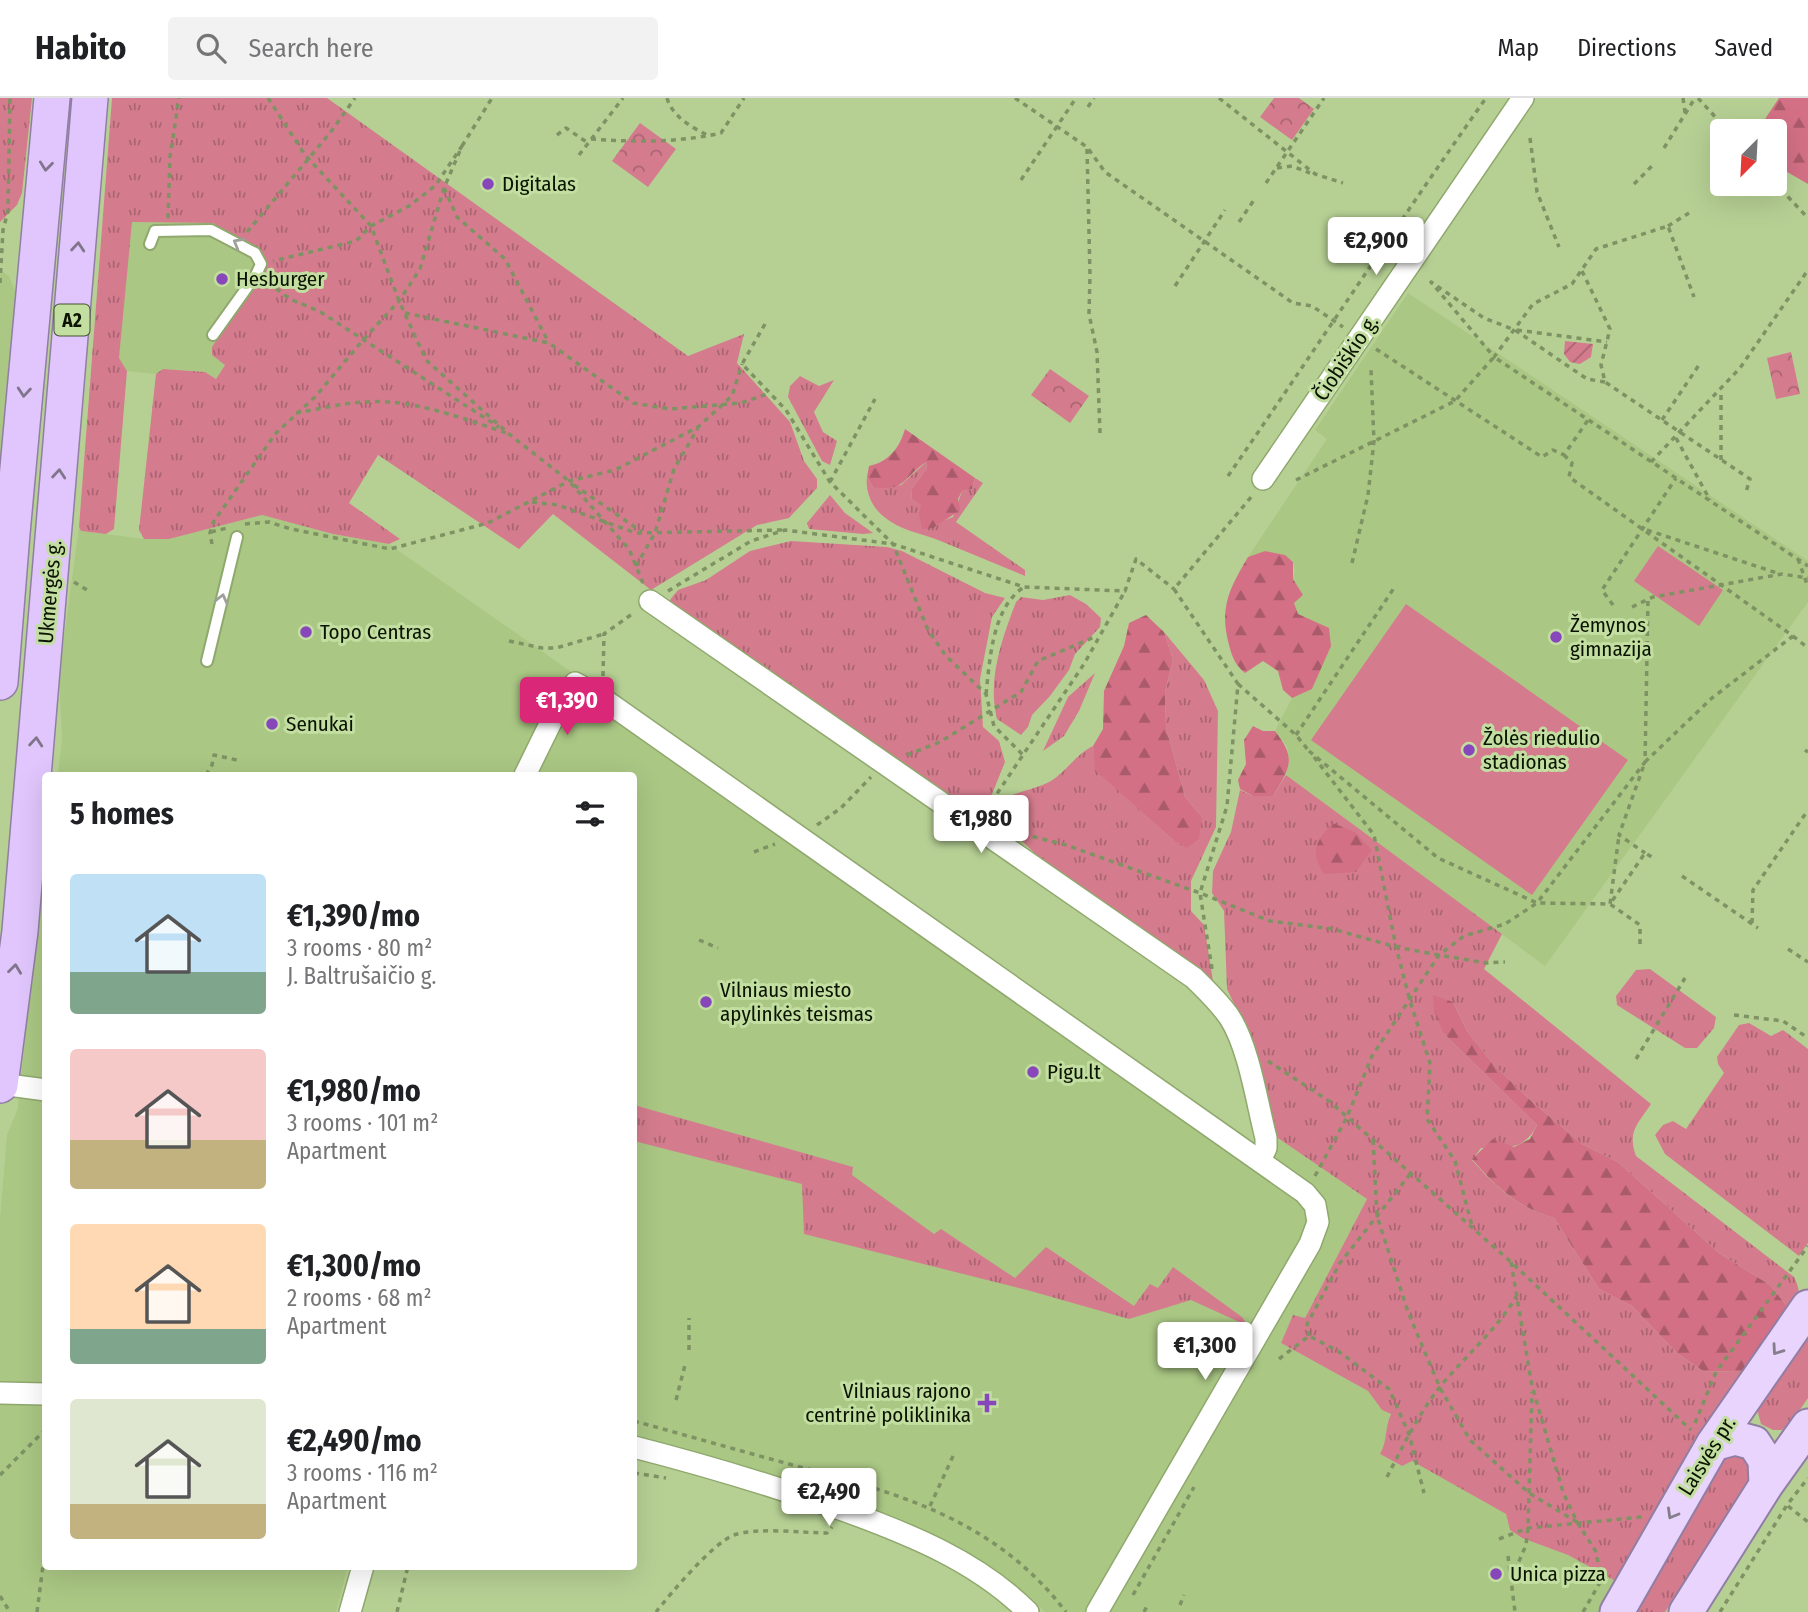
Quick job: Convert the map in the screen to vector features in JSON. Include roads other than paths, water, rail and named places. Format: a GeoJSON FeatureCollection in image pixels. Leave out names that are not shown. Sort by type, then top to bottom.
{"type":"FeatureCollection","features":[{"type":"Feature","properties":{"kind":"highway","name":"Ukmergės g."},"geometry":{"type":"LineString","coordinates":[[0,682],[6,532],[52,98]]}},
{"type":"Feature","properties":{"kind":"highway","name":"Ukmergės g."},"geometry":{"type":"LineString","coordinates":[[0,1084],[20,931],[90,98]]}},
{"type":"Feature","properties":{"kind":"main road","name":"Laisvės pr."},"geometry":{"type":"LineString","coordinates":[[1611,1601],[1713,1444],[1808,1307]]}},
{"type":"Feature","properties":{"kind":"main road"},"geometry":{"type":"LineString","coordinates":[[1747,1394],[1750,1419],[1762,1435],[1771,1440],[1779,1440],[1805,1431]]}},
{"type":"Feature","properties":{"kind":"main road"},"geometry":{"type":"LineString","coordinates":[[1686,1612],[1777,1495],[1805,1431]]}},
{"type":"Feature","properties":{"kind":"main road"},"geometry":{"type":"LineString","coordinates":[[1713,1444],[1735,1437],[1754,1443],[1765,1460],[1777,1495]]}},
{"type":"Feature","properties":{"kind":"street","name":"Čiobiškio g."},"geometry":{"type":"LineString","coordinates":[[1257,488],[1523,98]]}},
{"type":"Feature","properties":{"kind":"street"},"geometry":{"type":"LineString","coordinates":[[6,532],[54,542]]}},
{"type":"Feature","properties":{"kind":"street"},"geometry":{"type":"LineString","coordinates":[[650,601],[1194,978],[1232,1021],[1242,1044],[1266,1138],[1266,1148],[1260,1160]]}},
{"type":"Feature","properties":{"kind":"street"},"geometry":{"type":"LineString","coordinates":[[526,772],[548,728],[575,683],[599,696],[1260,1160],[1305,1193],[1315,1205],[1318,1223],[1310,1244],[1097,1612]]}},
{"type":"Feature","properties":{"kind":"street"},"geometry":{"type":"LineString","coordinates":[[0,1084],[42,1089]]}},
{"type":"Feature","properties":{"kind":"street"},"geometry":{"type":"LineString","coordinates":[[0,1393],[42,1394]]}},
{"type":"Feature","properties":{"kind":"street"},"geometry":{"type":"LineString","coordinates":[[637,1448],[756,1480],[891,1528],[932,1546],[972,1569],[1028,1612]]}},
{"type":"Feature","properties":{"kind":"street"},"geometry":{"type":"LineString","coordinates":[[350,1612],[362,1570]]}},
{"type":"Feature","properties":{"kind":"lane"},"geometry":{"type":"LineString","coordinates":[[150,244],[155,232],[211,230],[255,253],[259,269],[213,335]]}},
{"type":"Feature","properties":{"kind":"lane"},"geometry":{"type":"LineString","coordinates":[[206,661],[234,532]]}},
{"type":"Feature","properties":{"kind":"place","name":"Digitalas"},"geometry":{"type":"Point","coordinates":[488,184]}},
{"type":"Feature","properties":{"kind":"place","name":"Hesburger"},"geometry":{"type":"Point","coordinates":[222,279]}},
{"type":"Feature","properties":{"kind":"place","name":"Topo Centras"},"geometry":{"type":"Point","coordinates":[306,632]}},
{"type":"Feature","properties":{"kind":"place","name":"Žemynos gimnazija"},"geometry":{"type":"Point","coordinates":[1556,637]}},
{"type":"Feature","properties":{"kind":"place","name":"Senukai"},"geometry":{"type":"Point","coordinates":[272,724]}},
{"type":"Feature","properties":{"kind":"place","name":"Žolės riedulio stadionas"},"geometry":{"type":"Point","coordinates":[1469,750]}},
{"type":"Feature","properties":{"kind":"place","name":"Vilniaus miesto apylinkės teismas"},"geometry":{"type":"Point","coordinates":[706,1002]}},
{"type":"Feature","properties":{"kind":"place","name":"Pigu.lt"},"geometry":{"type":"Point","coordinates":[1033,1072]}},
{"type":"Feature","properties":{"kind":"place","name":"Vilniaus rajono centrinė poliklinika"},"geometry":{"type":"Point","coordinates":[987,1403]}},
{"type":"Feature","properties":{"kind":"place","name":"Unica pizza"},"geometry":{"type":"Point","coordinates":[1496,1574]}}]}
